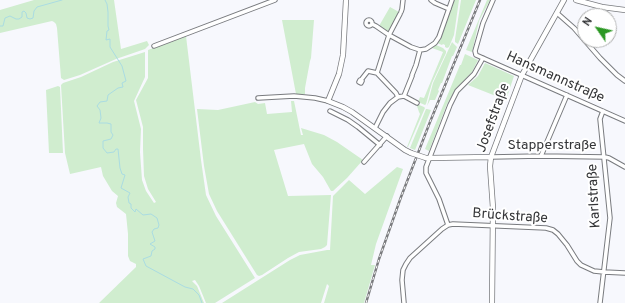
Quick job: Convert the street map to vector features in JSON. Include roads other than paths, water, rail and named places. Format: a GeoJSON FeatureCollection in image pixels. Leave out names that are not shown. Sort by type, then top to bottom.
{"type":"FeatureCollection","features":[{"type":"Feature","properties":{"kind":"street"},"geometry":{"type":"LineString","coordinates":[[154,46],[275,0]]}},
{"type":"Feature","properties":{"kind":"street"},"geometry":{"type":"LineString","coordinates":[[258,98],[294,96],[328,101],[339,74],[343,55],[346,0]]}},
{"type":"Feature","properties":{"kind":"street"},"geometry":{"type":"LineString","coordinates":[[377,74],[389,35],[402,9],[403,0]]}},
{"type":"Feature","properties":{"kind":"street"},"geometry":{"type":"LineString","coordinates":[[431,0],[449,9]]}},
{"type":"Feature","properties":{"kind":"street"},"geometry":{"type":"LineString","coordinates":[[372,24],[411,47],[420,50],[426,49],[435,43],[439,37],[452,0]]}},
{"type":"Feature","properties":{"kind":"street","name":"Hansmannstraße"},"geometry":{"type":"LineString","coordinates":[[493,0],[482,23],[475,51],[476,54],[625,121]]}},
{"type":"Feature","properties":{"kind":"street","name":"Josefstraße"},"geometry":{"type":"LineString","coordinates":[[492,303],[493,208],[490,161],[522,75],[564,0]]}},
{"type":"Feature","properties":{"kind":"street"},"geometry":{"type":"LineString","coordinates":[[576,0],[602,7],[625,10]]}},
{"type":"Feature","properties":{"kind":"street"},"geometry":{"type":"LineString","coordinates":[[557,13],[574,28],[600,58],[625,81]]}},
{"type":"Feature","properties":{"kind":"street"},"geometry":{"type":"LineString","coordinates":[[404,96],[420,50]]}},
{"type":"Feature","properties":{"kind":"street"},"geometry":{"type":"LineString","coordinates":[[404,303],[402,280],[403,270],[406,264],[410,258],[448,225],[439,199],[426,174],[427,158],[450,105],[458,91],[474,74],[484,58]]}},
{"type":"Feature","properties":{"kind":"street"},"geometry":{"type":"LineString","coordinates":[[361,80],[368,71],[377,74],[398,97]]}},
{"type":"Feature","properties":{"kind":"street"},"geometry":{"type":"LineString","coordinates":[[541,156],[567,95]]}},
{"type":"Feature","properties":{"kind":"street"},"geometry":{"type":"LineString","coordinates":[[375,128],[383,112],[390,103],[398,97],[404,96],[417,103]]}},
{"type":"Feature","properties":{"kind":"street","name":"Stapperstraße"},"geometry":{"type":"LineString","coordinates":[[328,101],[352,112],[411,153],[427,158],[541,156],[605,157],[610,158],[625,167]]}},
{"type":"Feature","properties":{"kind":"street"},"geometry":{"type":"LineString","coordinates":[[330,111],[353,123],[380,145]]}},
{"type":"Feature","properties":{"kind":"street","name":"Karlstraße"},"geometry":{"type":"LineString","coordinates":[[600,303],[610,218],[600,119],[603,111]]}},
{"type":"Feature","properties":{"kind":"street"},"geometry":{"type":"LineString","coordinates":[[364,162],[380,145],[386,136]]}},
{"type":"Feature","properties":{"kind":"street","name":"Brückstraße"},"geometry":{"type":"LineString","coordinates":[[448,225],[493,225],[546,228],[553,230],[558,234],[563,239],[577,261],[587,268],[604,272],[625,273]]}},
{"type":"Feature","properties":{"kind":"waterway"},"geometry":{"type":"LineString","coordinates":[[0,26],[3,26],[5,18],[10,16],[19,19],[22,17],[22,12],[24,11],[27,18],[30,19],[33,18],[34,11],[37,7],[62,0]]}},
{"type":"Feature","properties":{"kind":"waterway"},"geometry":{"type":"LineString","coordinates":[[105,0],[107,4],[109,30],[107,31],[106,40],[110,39],[110,47],[122,66],[126,81],[122,83],[123,87],[118,88],[108,95],[107,101],[100,102],[97,106],[100,110],[101,118],[99,123],[111,124],[111,132],[113,135],[111,139],[103,141],[103,148],[107,153],[114,152],[118,149],[120,168],[122,174],[125,175],[121,188],[130,193],[128,197],[131,208],[135,212],[136,209],[143,215],[151,214],[157,218],[159,225],[158,228],[154,229],[152,232],[155,241],[150,244],[155,247],[155,249],[152,251],[151,256],[143,259],[146,266],[185,287],[193,289],[199,295],[202,303]]}},
{"type":"Feature","properties":{"kind":"railway"},"geometry":{"type":"LineString","coordinates":[[366,303],[379,259],[401,197],[480,0]]}}]}
